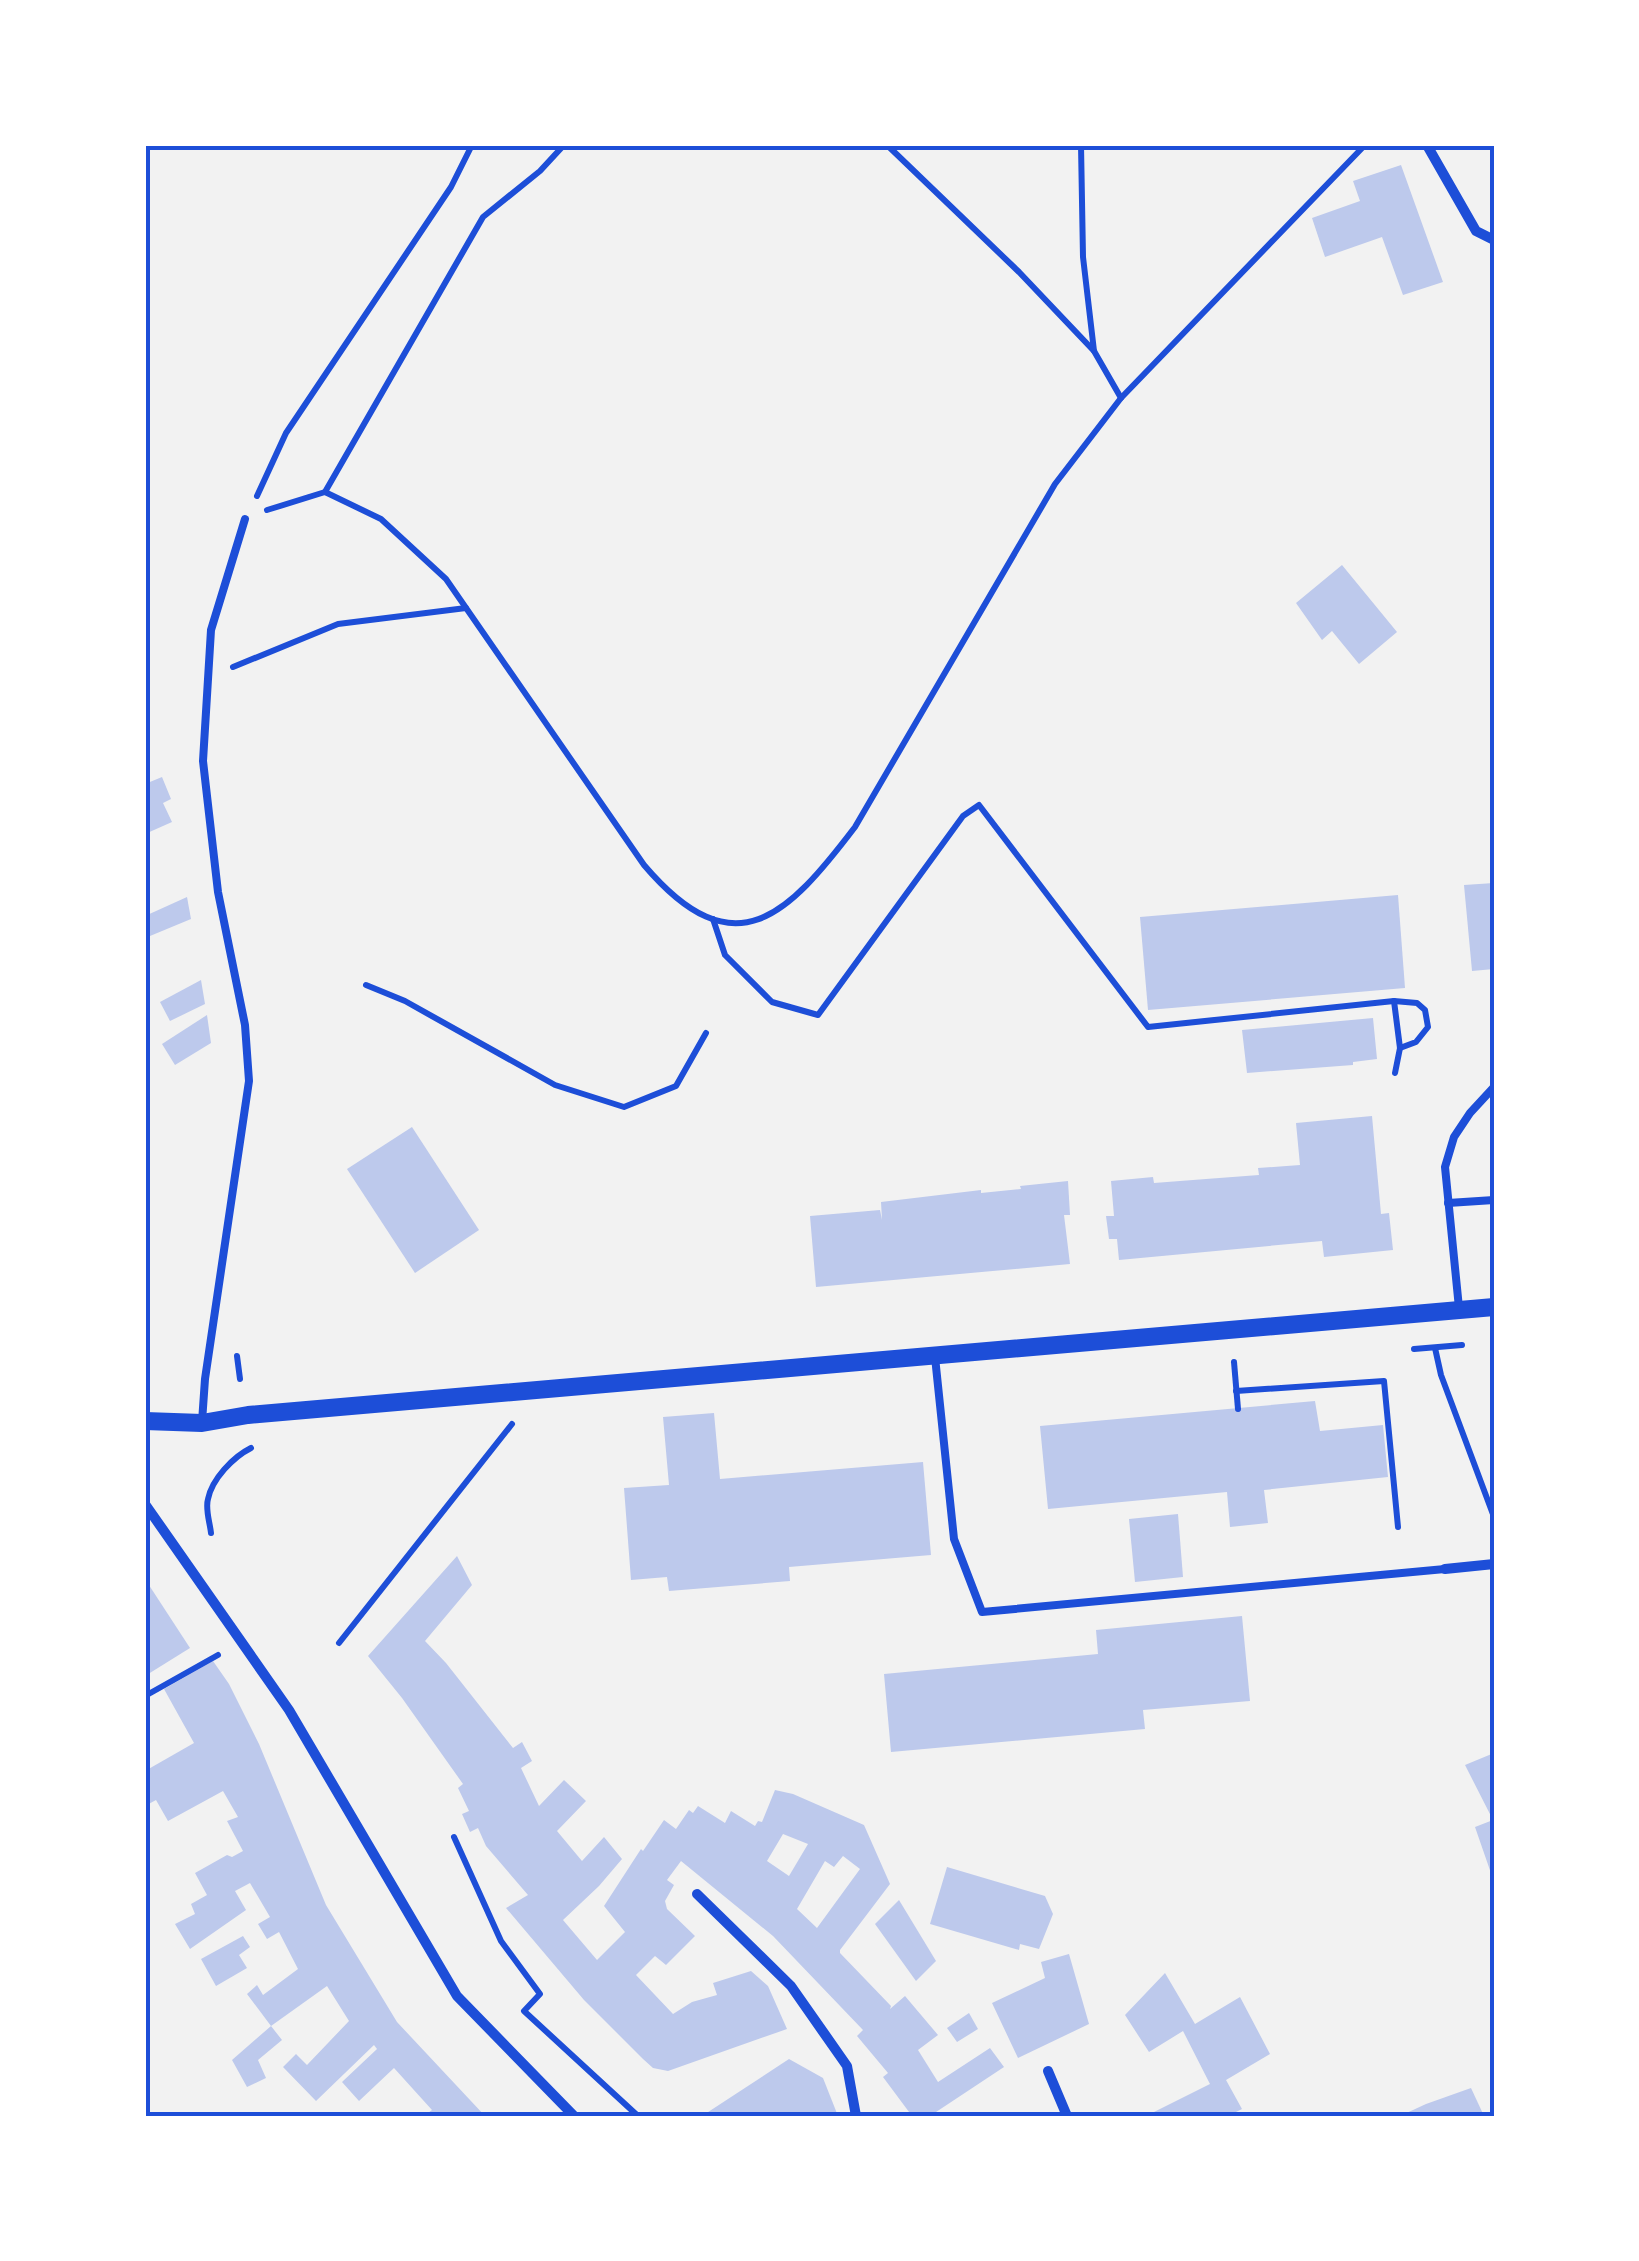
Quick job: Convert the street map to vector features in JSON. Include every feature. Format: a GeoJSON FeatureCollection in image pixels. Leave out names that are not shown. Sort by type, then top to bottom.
{"type":"FeatureCollection","features":[{"type":"Feature","properties":{"kind":"street"},"geometry":{"type":"LineString","coordinates":[[1428,147],[1476,231],[1494,240]]}},
{"type":"Feature","properties":{"kind":"street"},"geometry":{"type":"LineString","coordinates":[[145,1421],[202,1423],[248,1414],[1494,1307]]}},
{"type":"Feature","properties":{"kind":"street"},"geometry":{"type":"LineString","coordinates":[[145,1504],[289,1710],[457,1996],[574,2116]]}},
{"type":"Feature","properties":{"kind":"street"},"geometry":{"type":"LineString","coordinates":[[1445,1569],[1494,1564]]}},
{"type":"Feature","properties":{"kind":"street"},"geometry":{"type":"LineString","coordinates":[[697,1894],[791,1986],[847,2066],[856,2116]]}},
{"type":"Feature","properties":{"kind":"street"},"geometry":{"type":"LineString","coordinates":[[1048,2071],[1067,2116]]}},
{"type":"Feature","properties":{"kind":"lane"},"geometry":{"type":"LineString","coordinates":[[202,1423],[205,1379],[250,1081],[245,1024],[218,892],[203,761],[211,630],[245,520]]}},
{"type":"Feature","properties":{"kind":"lane"},"geometry":{"type":"LineString","coordinates":[[1459,1308],[1444,1167],[1470,1113],[1494,1087]]}},
{"type":"Feature","properties":{"kind":"lane"},"geometry":{"type":"LineString","coordinates":[[1448,1203],[1494,1200]]}},
{"type":"Feature","properties":{"kind":"lane"},"geometry":{"type":"LineString","coordinates":[[935,1354],[954,1539],[982,1612],[1445,1569]]}},
{"type":"Feature","properties":{"kind":"path"},"geometry":{"type":"LineString","coordinates":[[245,520],[286,433],[451,187],[472,145]]}},
{"type":"Feature","properties":{"kind":"path"},"geometry":{"type":"LineString","coordinates":[[325,492],[483,217],[540,171],[564,145]]}},
{"type":"Feature","properties":{"kind":"path"},"geometry":{"type":"LineString","coordinates":[[887,145],[1019,272],[1094,351],[1121,398]]}},
{"type":"Feature","properties":{"kind":"path"},"geometry":{"type":"LineString","coordinates":[[1081,145],[1083,256],[1094,351]]}},
{"type":"Feature","properties":{"kind":"path"},"geometry":{"type":"LineString","coordinates":[[245,520],[325,492],[382,519],[446,579],[668,894],[692,912],[732,923],[774,915],[797,898],[856,827],[1055,484],[1121,398],[1366,145]]}},
{"type":"Feature","properties":{"kind":"path"},"geometry":{"type":"LineString","coordinates":[[208,676],[338,624],[468,608]]}},
{"type":"Feature","properties":{"kind":"path"},"geometry":{"type":"LineString","coordinates":[[713,919],[725,955],[772,1002],[818,1015],[963,816],[979,805],[1148,1028],[1394,1001],[1417,1004],[1425,1010],[1428,1028],[1416,1042],[1400,1048]]}},
{"type":"Feature","properties":{"kind":"path"},"geometry":{"type":"LineString","coordinates":[[366,986],[405,1001],[555,1085],[624,1107],[676,1086],[706,1033]]}},
{"type":"Feature","properties":{"kind":"path"},"geometry":{"type":"LineString","coordinates":[[1394,1001],[1400,1048],[1395,1073]]}},
{"type":"Feature","properties":{"kind":"path"},"geometry":{"type":"LineString","coordinates":[[1398,1350],[1474,1344]]}},
{"type":"Feature","properties":{"kind":"path"},"geometry":{"type":"LineString","coordinates":[[1435,1348],[1441,1375],[1494,1516]]}},
{"type":"Feature","properties":{"kind":"path"},"geometry":{"type":"LineString","coordinates":[[1215,1364],[1253,1361]]}},
{"type":"Feature","properties":{"kind":"path"},"geometry":{"type":"LineString","coordinates":[[1234,1362],[1238,1409]]}},
{"type":"Feature","properties":{"kind":"path"},"geometry":{"type":"LineString","coordinates":[[1236,1391],[1384,1381],[1398,1527]]}},
{"type":"Feature","properties":{"kind":"path"},"geometry":{"type":"LineString","coordinates":[[339,1643],[541,1389]]}},
{"type":"Feature","properties":{"kind":"path"},"geometry":{"type":"LineString","coordinates":[[494,1424],[514,1422]]}},
{"type":"Feature","properties":{"kind":"path"},"geometry":{"type":"LineString","coordinates":[[211,1534],[206,1502],[213,1488],[233,1460],[248,1449],[262,1447]]}},
{"type":"Feature","properties":{"kind":"path"},"geometry":{"type":"LineString","coordinates":[[145,1696],[241,1642]]}},
{"type":"Feature","properties":{"kind":"path"},"geometry":{"type":"LineString","coordinates":[[454,1836],[501,1940],[540,1994],[524,2011],[638,2116]]}},
{"type":"Feature","properties":{"kind":"building"},"geometry":{"type":"Polygon","coordinates":[[[1401,165],[1443,282],[1403,295],[1382,237],[1325,257],[1312,218],[1360,201],[1353,181],[1401,165]]]}},
{"type":"Feature","properties":{"kind":"building"},"geometry":{"type":"Polygon","coordinates":[[[1342,565],[1397,632],[1359,664],[1332,631],[1322,640],[1296,603],[1342,565]]]}},
{"type":"Feature","properties":{"kind":"building"},"geometry":{"type":"Polygon","coordinates":[[[162,777],[171,799],[163,803],[172,822],[145,834],[145,784],[162,777]]]}},
{"type":"Feature","properties":{"kind":"building"},"geometry":{"type":"Polygon","coordinates":[[[1494,883],[1494,969],[1472,971],[1464,885],[1494,883]]]}},
{"type":"Feature","properties":{"kind":"building"},"geometry":{"type":"Polygon","coordinates":[[[1398,895],[1405,988],[1148,1010],[1140,917],[1398,895]]]}},
{"type":"Feature","properties":{"kind":"building"},"geometry":{"type":"Polygon","coordinates":[[[187,897],[191,919],[150,936],[145,916],[187,897]]]}},
{"type":"Feature","properties":{"kind":"building"},"geometry":{"type":"Polygon","coordinates":[[[201,980],[205,1004],[170,1021],[160,1002],[201,980]]]}},
{"type":"Feature","properties":{"kind":"building"},"geometry":{"type":"Polygon","coordinates":[[[207,1015],[211,1043],[175,1065],[162,1044],[207,1015]]]}},
{"type":"Feature","properties":{"kind":"building"},"geometry":{"type":"Polygon","coordinates":[[[1373,1018],[1377,1059],[1353,1065],[1247,1073],[1242,1030],[1373,1018]]]}},
{"type":"Feature","properties":{"kind":"building"},"geometry":{"type":"Polygon","coordinates":[[[1372,1116],[1381,1214],[1389,1213],[1393,1250],[1324,1257],[1322,1241],[1119,1260],[1117,1239],[1109,1239],[1106,1216],[1114,1216],[1111,1181],[1153,1177],[1154,1183],[1259,1175],[1258,1168],[1300,1165],[1296,1123],[1372,1116]]]}},
{"type":"Feature","properties":{"kind":"building"},"geometry":{"type":"Polygon","coordinates":[[[412,1127],[479,1230],[415,1273],[347,1169],[412,1127]]]}},
{"type":"Feature","properties":{"kind":"building"},"geometry":{"type":"Polygon","coordinates":[[[1068,1181],[1070,1215],[1064,1215],[1070,1264],[816,1287],[810,1216],[880,1210],[882,1220],[881,1202],[1068,1181]]]}},
{"type":"Feature","properties":{"kind":"building"},"geometry":{"type":"Polygon","coordinates":[[[1315,1401],[1320,1431],[1383,1425],[1388,1477],[1264,1490],[1268,1523],[1230,1527],[1227,1492],[1048,1509],[1040,1426],[1315,1401]]]}},
{"type":"Feature","properties":{"kind":"building"},"geometry":{"type":"Polygon","coordinates":[[[714,1413],[720,1479],[923,1462],[931,1555],[789,1567],[790,1581],[669,1591],[667,1577],[631,1580],[624,1488],[669,1485],[663,1417],[714,1413]]]}},
{"type":"Feature","properties":{"kind":"building"},"geometry":{"type":"Polygon","coordinates":[[[1178,1514],[1183,1577],[1135,1582],[1129,1519],[1178,1514]]]}},
{"type":"Feature","properties":{"kind":"building"},"geometry":{"type":"Polygon","coordinates":[[[457,1556],[472,1585],[425,1641],[513,1748],[522,1742],[532,1761],[521,1768],[539,1806],[564,1780],[586,1801],[557,1831],[582,1861],[604,1837],[622,1859],[563,1920],[597,1960],[625,1932],[604,1906],[664,1820],[676,1829],[689,1810],[693,1813],[698,1806],[725,1823],[731,1811],[755,1826],[762,1822],[775,1790],[793,1794],[864,1825],[890,1884],[840,1953],[890,2009],[905,1996],[938,2035],[918,2050],[938,2082],[990,2048],[1004,2067],[930,2116],[912,2116],[883,2077],[888,2073],[857,2036],[863,2030],[773,1936],[681,1861],[667,1880],[674,1885],[665,1901],[667,1909],[695,1936],[666,1965],[655,1956],[636,1975],[673,2014],[692,2002],[717,1995],[713,1983],[751,1971],[768,1986],[787,2029],[668,2071],[653,2068],[584,2000],[506,1908],[528,1895],[486,1846],[478,1828],[470,1832],[462,1814],[469,1811],[458,1788],[463,1784],[368,1656],[457,1556]],[[783,1834],[767,1861],[789,1876],[808,1844],[783,1834]],[[843,1856],[834,1867],[825,1861],[797,1909],[817,1928],[860,1869],[843,1856]]]}},
{"type":"Feature","properties":{"kind":"building"},"geometry":{"type":"Polygon","coordinates":[[[145,1579],[190,1648],[145,1676],[145,1579]]]}},
{"type":"Feature","properties":{"kind":"building"},"geometry":{"type":"Polygon","coordinates":[[[1242,1616],[1250,1701],[1143,1710],[1145,1729],[891,1752],[884,1674],[1098,1654],[1096,1630],[1242,1616]]]}},
{"type":"Feature","properties":{"kind":"building"},"geometry":{"type":"Polygon","coordinates":[[[213,1661],[259,1744],[326,1905],[397,2022],[485,2116],[424,2116],[432,2110],[394,2068],[359,2101],[342,2082],[377,2049],[374,2045],[316,2101],[283,2067],[296,2054],[307,2065],[349,2021],[327,1986],[271,2026],[247,1994],[257,1985],[263,1995],[298,1969],[279,1932],[267,1939],[258,1924],[270,1917],[250,1883],[235,1891],[246,1910],[190,1949],[175,1924],[195,1914],[191,1904],[207,1895],[195,1873],[227,1855],[232,1857],[243,1851],[227,1821],[238,1817],[223,1791],[168,1821],[156,1800],[145,1806],[145,1771],[194,1743],[164,1689],[213,1661]]]}},
{"type":"Feature","properties":{"kind":"building"},"geometry":{"type":"Polygon","coordinates":[[[1494,1753],[1493,1879],[1475,1827],[1493,1820],[1465,1765],[1494,1753]]]}},
{"type":"Feature","properties":{"kind":"building"},"geometry":{"type":"Polygon","coordinates":[[[947,1867],[1045,1896],[1053,1914],[1039,1949],[1020,1944],[1019,1950],[930,1924],[947,1867]]]}},
{"type":"Feature","properties":{"kind":"building"},"geometry":{"type":"Polygon","coordinates":[[[899,1900],[936,1961],[916,1981],[875,1924],[899,1900]]]}},
{"type":"Feature","properties":{"kind":"building"},"geometry":{"type":"Polygon","coordinates":[[[243,1936],[250,1947],[239,1955],[247,1968],[216,1986],[201,1959],[243,1936]]]}},
{"type":"Feature","properties":{"kind":"building"},"geometry":{"type":"Polygon","coordinates":[[[1069,1954],[1089,2024],[1018,2058],[992,2003],[1045,1978],[1041,1962],[1069,1954]]]}},
{"type":"Feature","properties":{"kind":"building"},"geometry":{"type":"Polygon","coordinates":[[[1165,1973],[1195,2024],[1240,1997],[1270,2054],[1226,2080],[1242,2109],[1228,2116],[1146,2116],[1210,2084],[1183,2031],[1149,2052],[1125,2015],[1165,1973]]]}},
{"type":"Feature","properties":{"kind":"building"},"geometry":{"type":"Polygon","coordinates":[[[969,2013],[978,2029],[957,2042],[947,2028],[969,2013]]]}},
{"type":"Feature","properties":{"kind":"building"},"geometry":{"type":"Polygon","coordinates":[[[271,2026],[282,2040],[258,2060],[266,2078],[247,2087],[232,2060],[271,2026]]]}},
{"type":"Feature","properties":{"kind":"building"},"geometry":{"type":"Polygon","coordinates":[[[789,2059],[823,2078],[838,2116],[702,2116],[789,2059]]]}},
{"type":"Feature","properties":{"kind":"building"},"geometry":{"type":"Polygon","coordinates":[[[1471,2088],[1484,2116],[1400,2116],[1426,2104],[1471,2088]]]}}]}
